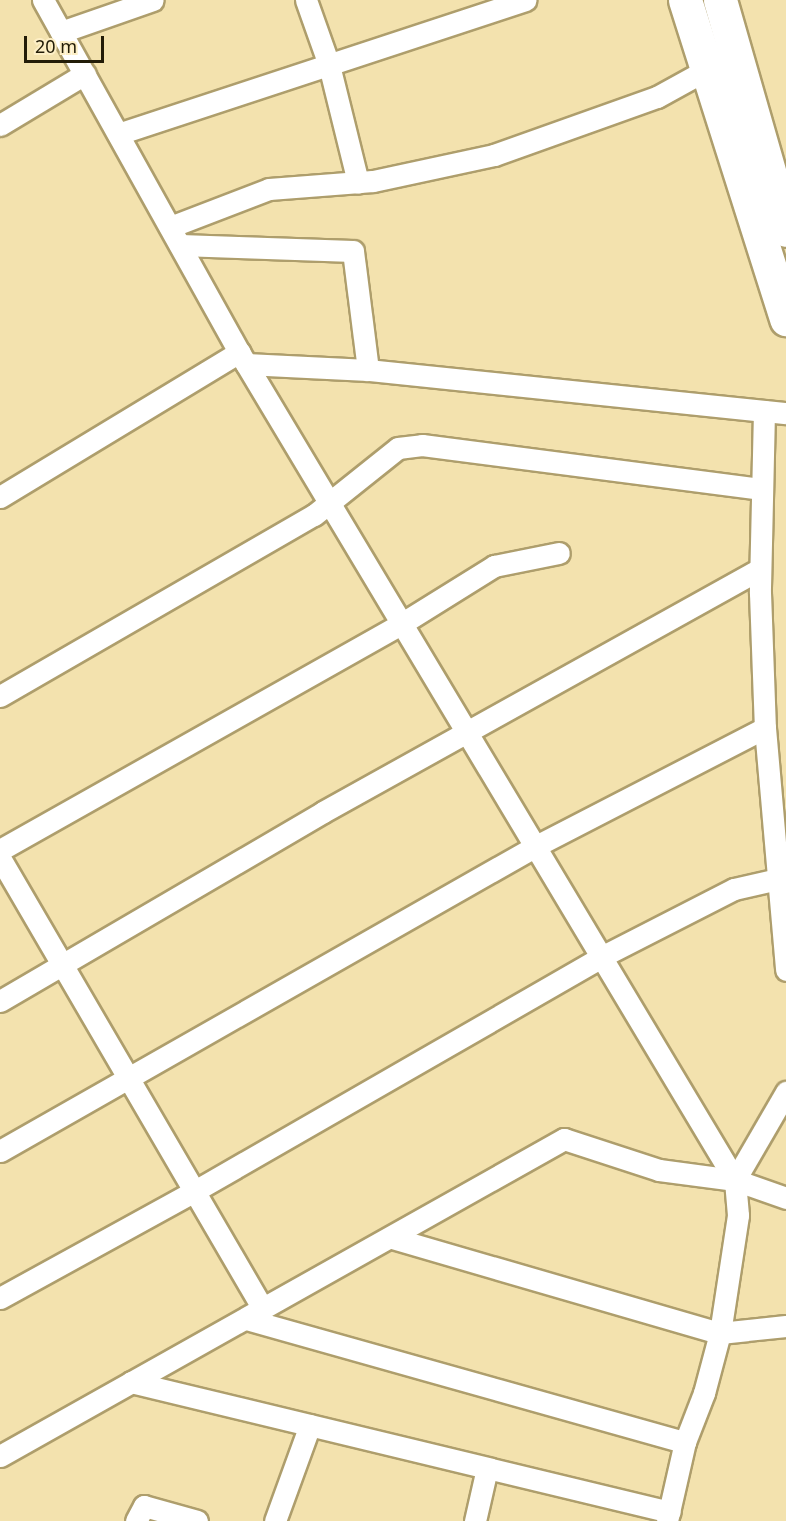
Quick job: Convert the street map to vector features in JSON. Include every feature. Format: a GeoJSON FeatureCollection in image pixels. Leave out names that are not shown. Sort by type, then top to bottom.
{"type":"FeatureCollection","features":[{"type":"Feature","properties":{"kind":"main road"},"geometry":{"type":"LineString","coordinates":[[685,0],[786,319]]}},
{"type":"Feature","properties":{"kind":"main road"},"geometry":{"type":"LineString","coordinates":[[720,0],[786,230]]}},
{"type":"Feature","properties":{"kind":"street"},"geometry":{"type":"LineString","coordinates":[[43,0],[242,358],[735,1180],[738,1215],[720,1333],[704,1393],[685,1442],[669,1516],[487,1468],[131,1382]]}},
{"type":"Feature","properties":{"kind":"street"},"geometry":{"type":"LineString","coordinates":[[61,32],[153,0]]}},
{"type":"Feature","properties":{"kind":"street"},"geometry":{"type":"LineString","coordinates":[[306,0],[329,65],[358,182]]}},
{"type":"Feature","properties":{"kind":"street"},"geometry":{"type":"LineString","coordinates":[[118,134],[526,0]]}},
{"type":"Feature","properties":{"kind":"street"},"geometry":{"type":"LineString","coordinates":[[175,236],[269,189],[358,182],[494,155],[657,97],[708,69]]}},
{"type":"Feature","properties":{"kind":"street"},"geometry":{"type":"LineString","coordinates":[[0,125],[85,74]]}},
{"type":"Feature","properties":{"kind":"street"},"geometry":{"type":"LineString","coordinates":[[175,236],[353,251],[368,370]]}},
{"type":"Feature","properties":{"kind":"street"},"geometry":{"type":"LineString","coordinates":[[0,497],[242,358],[786,413]]}},
{"type":"Feature","properties":{"kind":"street"},"geometry":{"type":"LineString","coordinates":[[764,411],[760,569],[765,728],[786,970]]}},
{"type":"Feature","properties":{"kind":"street"},"geometry":{"type":"LineString","coordinates":[[0,696],[180,594],[329,503],[398,448],[422,445],[762,489]]}},
{"type":"Feature","properties":{"kind":"street"},"geometry":{"type":"LineString","coordinates":[[0,850],[401,624],[494,566],[559,553]]}},
{"type":"Feature","properties":{"kind":"street"},"geometry":{"type":"LineString","coordinates":[[0,1000],[323,812],[467,735],[760,569]]}},
{"type":"Feature","properties":{"kind":"street"},"geometry":{"type":"LineString","coordinates":[[0,1151],[534,847],[765,728]]}},
{"type":"Feature","properties":{"kind":"street"},"geometry":{"type":"LineString","coordinates":[[0,858],[193,1192],[255,1314],[685,1442]]}},
{"type":"Feature","properties":{"kind":"street"},"geometry":{"type":"LineString","coordinates":[[0,1298],[193,1192],[601,957],[734,889],[778,879]]}},
{"type":"Feature","properties":{"kind":"street"},"geometry":{"type":"LineString","coordinates":[[735,1180],[786,1092]]}},
{"type":"Feature","properties":{"kind":"street"},"geometry":{"type":"LineString","coordinates":[[0,1456],[392,1238],[564,1139],[659,1170],[735,1180],[786,1198]]}},
{"type":"Feature","properties":{"kind":"street"},"geometry":{"type":"LineString","coordinates":[[392,1238],[720,1333],[786,1326]]}},
{"type":"Feature","properties":{"kind":"street"},"geometry":{"type":"LineString","coordinates":[[275,1521],[310,1425]]}},
{"type":"Feature","properties":{"kind":"street"},"geometry":{"type":"LineString","coordinates":[[475,1521],[487,1468]]}},
{"type":"Feature","properties":{"kind":"street"},"geometry":{"type":"LineString","coordinates":[[136,1521],[144,1506],[197,1521]]}}]}
